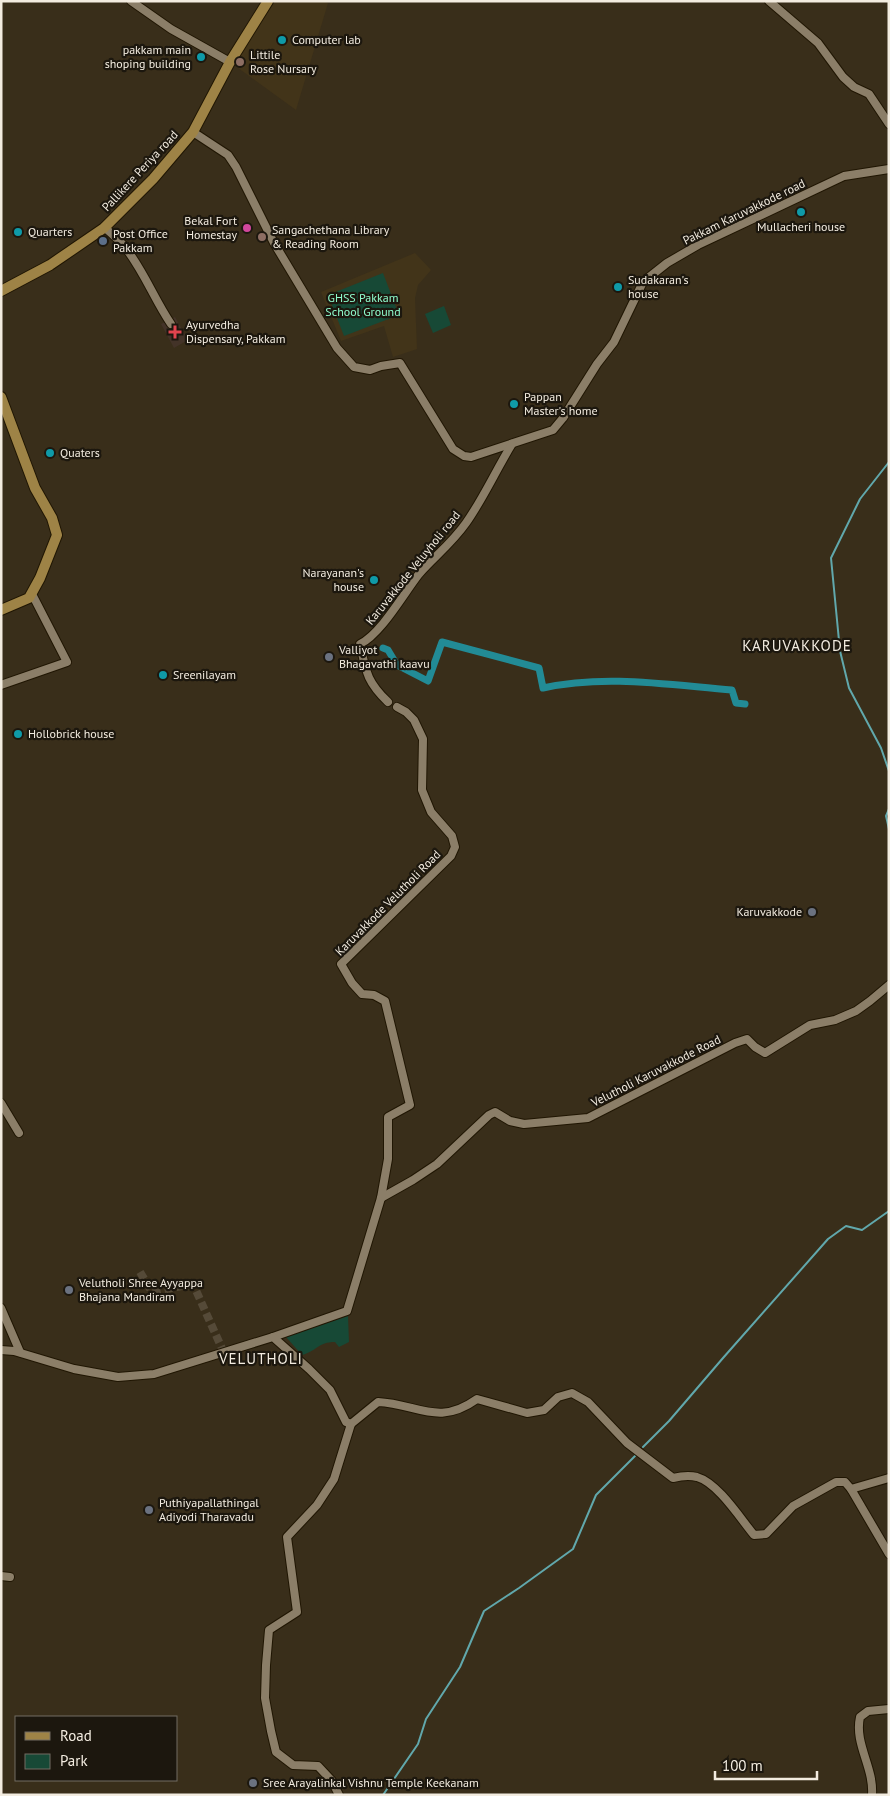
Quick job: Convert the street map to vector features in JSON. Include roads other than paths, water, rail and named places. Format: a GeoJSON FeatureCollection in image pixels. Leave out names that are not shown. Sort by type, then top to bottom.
{"type":"FeatureCollection","features":[{"type":"Feature","properties":{"kind":"main road","name":"Pallikere Periya road"},"geometry":{"type":"LineString","coordinates":[[1,291],[50,265],[104,227],[153,179],[193,132],[230,62],[268,1]]}},
{"type":"Feature","properties":{"kind":"main road"},"geometry":{"type":"LineString","coordinates":[[1,397],[35,488],[52,518],[57,535],[32,594],[29,598],[1,610]]}},
{"type":"Feature","properties":{"kind":"street"},"geometry":{"type":"LineString","coordinates":[[131,1],[171,29],[230,62]]}},
{"type":"Feature","properties":{"kind":"street"},"geometry":{"type":"LineString","coordinates":[[769,1],[818,42],[843,77],[854,87],[869,94],[889,124]]}},
{"type":"Feature","properties":{"kind":"street","name":"Pakkam Karuvakkode road"},"geometry":{"type":"LineString","coordinates":[[193,132],[228,155],[236,167],[274,243],[337,348],[354,367],[370,370],[400,362],[453,449],[464,456],[471,457],[553,430],[614,342],[643,282],[667,263],[698,245],[844,176],[889,169]]}},
{"type":"Feature","properties":{"kind":"street"},"geometry":{"type":"LineString","coordinates":[[104,227],[124,246],[136,262],[159,306],[171,324]]}},
{"type":"Feature","properties":{"kind":"street","name":"Karuvakkode Veluyholi road"},"geometry":{"type":"LineString","coordinates":[[388,702],[374,689],[368,679],[360,644],[368,640],[400,602],[419,574],[442,552],[466,523],[512,444]]}},
{"type":"Feature","properties":{"kind":"street"},"geometry":{"type":"LineString","coordinates":[[1,685],[67,662],[32,594]]}},
{"type":"Feature","properties":{"kind":"street","name":"Karuvakkode Velutholi Road"},"geometry":{"type":"LineString","coordinates":[[273,1337],[347,1310],[381,1198],[388,1159],[388,1117],[410,1106],[385,1001],[374,995],[362,994],[352,983],[341,964],[451,856],[455,847],[452,836],[431,812],[422,790],[423,740],[414,720],[397,707]]}},
{"type":"Feature","properties":{"kind":"street","name":"Velutholi Karuvakkode Road"},"geometry":{"type":"LineString","coordinates":[[381,1198],[437,1164],[489,1115],[496,1112],[510,1120],[524,1124],[588,1118],[735,1043],[747,1039],[754,1047],[765,1054],[810,1025],[835,1020],[856,1011],[889,985]]}},
{"type":"Feature","properties":{"kind":"street"},"geometry":{"type":"LineString","coordinates":[[1,1103],[19,1133]]}},
{"type":"Feature","properties":{"kind":"street"},"geometry":{"type":"LineString","coordinates":[[1,1308],[20,1352]]}},
{"type":"Feature","properties":{"kind":"street"},"geometry":{"type":"LineString","coordinates":[[1,1350],[20,1352],[74,1369],[118,1377],[154,1374],[273,1337],[310,1369],[330,1390],[346,1422],[351,1424]]}},
{"type":"Feature","properties":{"kind":"street"},"geometry":{"type":"LineString","coordinates":[[340,1795],[332,1781],[318,1766],[293,1764],[276,1752],[266,1698],[269,1630],[297,1612],[286,1537],[317,1504],[334,1479],[351,1424],[378,1402],[388,1402],[408,1408],[434,1412],[453,1412],[465,1408],[477,1399],[527,1412],[544,1410],[558,1397],[572,1393],[588,1402],[627,1443],[673,1478],[685,1475],[698,1477],[714,1486],[754,1535],[766,1534],[793,1506],[836,1482],[845,1482],[889,1554]]}},
{"type":"Feature","properties":{"kind":"street"},"geometry":{"type":"LineString","coordinates":[[851,1489],[889,1478]]}},
{"type":"Feature","properties":{"kind":"street"},"geometry":{"type":"LineString","coordinates":[[1,1576],[10,1577]]}},
{"type":"Feature","properties":{"kind":"street"},"geometry":{"type":"LineString","coordinates":[[872,1795],[873,1784],[869,1765],[860,1743],[858,1726],[860,1717],[868,1711],[889,1709]]}},
{"type":"Feature","properties":{"kind":"waterway"},"geometry":{"type":"LineString","coordinates":[[889,462],[860,499],[831,558],[840,651],[849,688],[881,748],[889,771]]}},
{"type":"Feature","properties":{"kind":"waterway"},"geometry":{"type":"LineString","coordinates":[[383,648],[388,650],[397,665],[428,681],[442,642],[539,668],[543,688],[590,682],[661,683],[732,690],[736,703],[745,704]]}},
{"type":"Feature","properties":{"kind":"waterway"},"geometry":{"type":"LineString","coordinates":[[889,809],[886,816],[889,829]]}},
{"type":"Feature","properties":{"kind":"waterway"},"geometry":{"type":"LineString","coordinates":[[643,1447],[669,1421],[828,1239],[846,1226],[862,1230],[889,1211]]}},
{"type":"Feature","properties":{"kind":"waterway"},"geometry":{"type":"LineString","coordinates":[[383,1795],[418,1744],[426,1719],[460,1667],[484,1611],[573,1549],[596,1495],[635,1456]]}},
{"type":"Feature","properties":{"kind":"tunnel"},"geometry":{"type":"LineString","coordinates":[[140,1272],[152,1292],[187,1285],[194,1286],[224,1353]]}},
{"type":"Feature","properties":{"kind":"place","name":"Computer lab"},"geometry":{"type":"Point","coordinates":[282,40]}},
{"type":"Feature","properties":{"kind":"place","name":"pakkam main shoping building"},"geometry":{"type":"Point","coordinates":[201,57]}},
{"type":"Feature","properties":{"kind":"place","name":"Littile Rose Nursary"},"geometry":{"type":"Point","coordinates":[240,62]}},
{"type":"Feature","properties":{"kind":"place","name":"Mullacheri house"},"geometry":{"type":"Point","coordinates":[801,212]}},
{"type":"Feature","properties":{"kind":"place","name":"Bekal Fort Homestay"},"geometry":{"type":"Point","coordinates":[247,228]}},
{"type":"Feature","properties":{"kind":"place","name":"Quarters"},"geometry":{"type":"Point","coordinates":[18,232]}},
{"type":"Feature","properties":{"kind":"place","name":"Sangachethana Library & Reading Room"},"geometry":{"type":"Point","coordinates":[262,237]}},
{"type":"Feature","properties":{"kind":"place","name":"Post Office Pakkam"},"geometry":{"type":"Point","coordinates":[103,241]}},
{"type":"Feature","properties":{"kind":"place","name":"Sudakaran's house"},"geometry":{"type":"Point","coordinates":[618,287]}},
{"type":"Feature","properties":{"kind":"place","name":"Ayurvedha Dispensary, Pakkam"},"geometry":{"type":"Point","coordinates":[175,332]}},
{"type":"Feature","properties":{"kind":"place","name":"Pappan Master's home"},"geometry":{"type":"Point","coordinates":[514,404]}},
{"type":"Feature","properties":{"kind":"place","name":"Quaters"},"geometry":{"type":"Point","coordinates":[50,453]}},
{"type":"Feature","properties":{"kind":"place","name":"Narayanan's house"},"geometry":{"type":"Point","coordinates":[374,580]}},
{"type":"Feature","properties":{"kind":"place","name":"Valliyot Bhagavathi kaavu"},"geometry":{"type":"Point","coordinates":[329,657]}},
{"type":"Feature","properties":{"kind":"place","name":"Sreenilayam"},"geometry":{"type":"Point","coordinates":[163,675]}},
{"type":"Feature","properties":{"kind":"place","name":"Hollobrick house"},"geometry":{"type":"Point","coordinates":[18,734]}},
{"type":"Feature","properties":{"kind":"place","name":"Karuvakkode"},"geometry":{"type":"Point","coordinates":[812,912]}},
{"type":"Feature","properties":{"kind":"place","name":"Velutholi Shree Ayyappa Bhajana Mandiram"},"geometry":{"type":"Point","coordinates":[69,1290]}},
{"type":"Feature","properties":{"kind":"place","name":"Puthiyapallathingal Adiyodi Tharavadu"},"geometry":{"type":"Point","coordinates":[149,1510]}},
{"type":"Feature","properties":{"kind":"place","name":"Sree Arayalinkal Vishnu Temple Keekanam"},"geometry":{"type":"Point","coordinates":[253,1783]}},
{"type":"Feature","properties":{"kind":"district","name":"KARUVAKKODE"},"geometry":{"type":"Point","coordinates":[797,646]}},
{"type":"Feature","properties":{"kind":"district","name":"VELUTHOLI"},"geometry":{"type":"Point","coordinates":[261,1359]}},
{"type":"Feature","properties":{"kind":"park label","name":"GHSS Pakkam School Ground"},"geometry":{"type":"Point","coordinates":[363,305]}}]}
